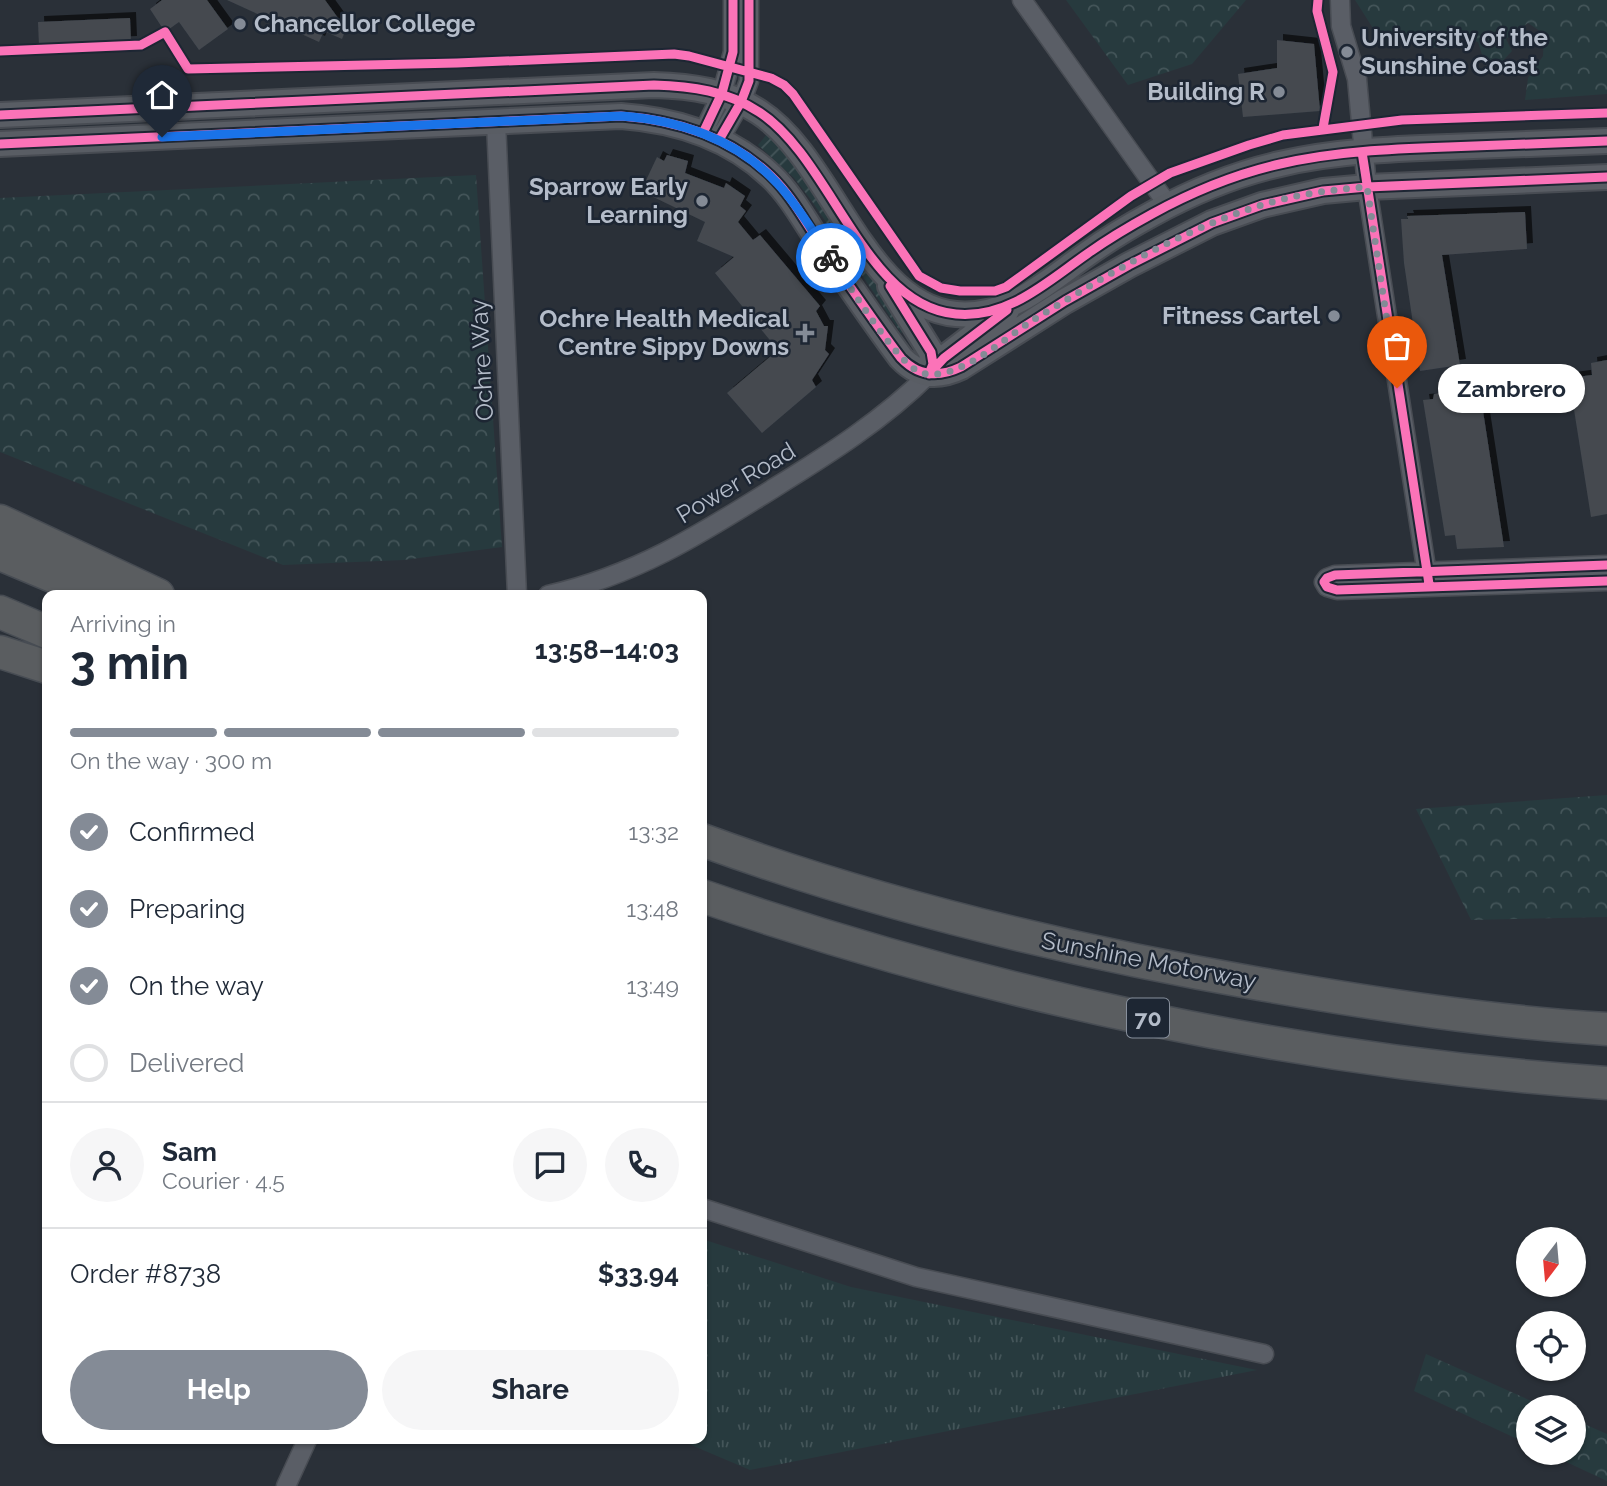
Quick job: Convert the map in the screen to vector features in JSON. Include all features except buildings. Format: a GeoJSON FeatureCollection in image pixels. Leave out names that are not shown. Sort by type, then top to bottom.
{"type":"FeatureCollection","features":[{"type":"Feature","properties":{"kind":"highway"},"geometry":{"type":"LineString","coordinates":[[0,522],[147,590]]}},
{"type":"Feature","properties":{"kind":"highway"},"geometry":{"type":"LineString","coordinates":[[0,554],[86,590]]}},
{"type":"Feature","properties":{"kind":"highway"},"geometry":{"type":"LineString","coordinates":[[0,612],[42,630]]}},
{"type":"Feature","properties":{"kind":"highway"},"geometry":{"type":"LineString","coordinates":[[0,652],[42,665]]}},
{"type":"Feature","properties":{"kind":"highway","name":"Sunshine Motorway"},"geometry":{"type":"LineString","coordinates":[[707,842],[876,896],[1081,949],[1332,997],[1448,1013],[1607,1029]]}},
{"type":"Feature","properties":{"kind":"highway","name":"70"},"geometry":{"type":"LineString","coordinates":[[707,898],[844,942],[959,975],[1200,1029],[1315,1049],[1460,1068],[1607,1083]]}},
{"type":"Feature","properties":{"kind":"main road"},"geometry":{"type":"LineString","coordinates":[[0,115],[654,85],[696,88],[732,98],[769,119],[802,155],[882,271],[900,305],[931,352],[933,365],[929,374]]}},
{"type":"Feature","properties":{"kind":"main road"},"geometry":{"type":"LineString","coordinates":[[0,144],[621,116],[663,122],[711,137],[750,160],[779,184],[901,358],[913,369],[929,374],[944,373],[961,367],[1065,301],[1212,223],[1287,198],[1367,187],[1607,177]]}},
{"type":"Feature","properties":{"kind":"main road"},"geometry":{"type":"LineString","coordinates":[[929,374],[944,358],[1020,300],[1097,247],[1168,205],[1220,183],[1277,164],[1306,158],[1362,152],[1607,141]]}},
{"type":"Feature","properties":{"kind":"main road"},"geometry":{"type":"LineString","coordinates":[[882,271],[916,301],[948,313],[979,314],[1001,309],[1020,300]]}},
{"type":"Feature","properties":{"kind":"street"},"geometry":{"type":"LineString","coordinates":[[732,98],[733,0]]}},
{"type":"Feature","properties":{"kind":"street"},"geometry":{"type":"LineString","coordinates":[[711,137],[732,98],[750,73],[749,0]]}},
{"type":"Feature","properties":{"kind":"street"},"geometry":{"type":"LineString","coordinates":[[1022,0],[1168,205]]}},
{"type":"Feature","properties":{"kind":"street"},"geometry":{"type":"LineString","coordinates":[[1340,0],[1341,26],[1357,79],[1362,152],[1428,580]]}},
{"type":"Feature","properties":{"kind":"street","name":"Ochre Way"},"geometry":{"type":"LineString","coordinates":[[496,122],[517,590]]}},
{"type":"Feature","properties":{"kind":"street","name":"Power Road"},"geometry":{"type":"LineString","coordinates":[[565,590],[638,567],[704,532],[844,443],[895,407],[929,374]]}},
{"type":"Feature","properties":{"kind":"street"},"geometry":{"type":"LineString","coordinates":[[1428,580],[1607,565]]}},
{"type":"Feature","properties":{"kind":"street"},"geometry":{"type":"LineString","coordinates":[[1428,580],[1607,581]]}},
{"type":"Feature","properties":{"kind":"street"},"geometry":{"type":"LineString","coordinates":[[707,1210],[916,1277],[1264,1354]]}},
{"type":"Feature","properties":{"kind":"street"},"geometry":{"type":"LineString","coordinates":[[286,1486],[305,1444]]}},
{"type":"Feature","properties":{"kind":"green space"},"geometry":{"type":"Polygon","coordinates":[[[1066,0],[1246,0],[1192,64],[1128,85],[1066,0]]]}},
{"type":"Feature","properties":{"kind":"green space"},"geometry":{"type":"Polygon","coordinates":[[[1355,0],[1607,0],[1607,94],[1525,100],[1528,78],[1543,56],[1544,34],[1528,23],[1506,39],[1512,51],[1499,65],[1484,61],[1478,42],[1459,37],[1449,49],[1431,47],[1421,33],[1383,44],[1355,0]]]}},
{"type":"Feature","properties":{"kind":"green space"},"geometry":{"type":"Polygon","coordinates":[[[767,134],[810,181],[908,328],[901,333],[811,200],[794,178],[758,145],[767,134]]]}},
{"type":"Feature","properties":{"kind":"green space"},"geometry":{"type":"Polygon","coordinates":[[[476,175],[502,547],[404,560],[283,565],[0,452],[0,198],[476,175]]]}},
{"type":"Feature","properties":{"kind":"green space"},"geometry":{"type":"Polygon","coordinates":[[[1607,795],[1607,917],[1471,920],[1416,809],[1607,795]]]}},
{"type":"Feature","properties":{"kind":"green space"},"geometry":{"type":"Polygon","coordinates":[[[707,1241],[851,1287],[1257,1370],[750,1470],[689,1444],[707,1444],[707,1241]]]}},
{"type":"Feature","properties":{"kind":"green space"},"geometry":{"type":"Polygon","coordinates":[[[1426,1354],[1518,1395],[1516,1438],[1414,1391],[1426,1354]]]}},
{"type":"Feature","properties":{"kind":"green space"},"geometry":{"type":"Polygon","coordinates":[[[1586,1425],[1607,1434],[1607,1481],[1573,1465],[1586,1465],[1586,1425]]]}},
{"type":"Feature","properties":{"kind":"cycle path"},"geometry":{"type":"LineString","coordinates":[[703,133],[722,93],[733,52],[733,0]]}},
{"type":"Feature","properties":{"kind":"cycle path"},"geometry":{"type":"LineString","coordinates":[[719,140],[741,102],[749,81],[749,0]]}},
{"type":"Feature","properties":{"kind":"cycle path"},"geometry":{"type":"LineString","coordinates":[[1318,0],[1317,11],[1333,72],[1323,128]]}},
{"type":"Feature","properties":{"kind":"cycle path"},"geometry":{"type":"LineString","coordinates":[[0,51],[141,45],[165,32],[188,69],[457,63],[674,54],[689,56],[771,78],[784,85],[793,94],[919,276],[941,288],[960,291],[995,291],[1006,287],[1131,196],[1170,173],[1283,135],[1402,120],[1607,113]]}},
{"type":"Feature","properties":{"kind":"cycle path"},"geometry":{"type":"LineString","coordinates":[[0,115],[654,85],[709,91],[747,105],[785,134],[808,162],[872,259],[897,286],[924,305],[956,314],[993,311],[1010,304],[1152,214],[1215,184],[1264,168],[1322,156],[1364,151],[1607,141]]}},
{"type":"Feature","properties":{"kind":"cycle path"},"geometry":{"type":"LineString","coordinates":[[0,144],[621,116],[682,126],[738,151],[771,176],[789,197],[901,358],[914,369],[936,374],[961,367],[1065,301],[1129,265],[1212,223],[1262,205],[1323,191],[1367,187],[1607,177]]}},
{"type":"Feature","properties":{"kind":"cycle path"},"geometry":{"type":"LineString","coordinates":[[1362,152],[1429,584]]}},
{"type":"Feature","properties":{"kind":"cycle path"},"geometry":{"type":"LineString","coordinates":[[890,286],[931,352],[933,364],[929,374]]}},
{"type":"Feature","properties":{"kind":"cycle path"},"geometry":{"type":"LineString","coordinates":[[929,374],[944,358],[1007,310]]}},
{"type":"Feature","properties":{"kind":"cycle path"},"geometry":{"type":"LineString","coordinates":[[1607,565],[1335,575],[1324,582],[1327,587],[1337,590],[1607,581]]}},
{"type":"Feature","properties":{"kind":"way so far"},"geometry":{"type":"LineString","coordinates":[[831,258],[901,358],[921,373],[944,373],[964,365],[1065,301],[1129,265],[1212,223],[1287,198],[1367,187],[1397,388]]}},
{"type":"Feature","properties":{"kind":"place","name":"Chancellor College"},"geometry":{"type":"Point","coordinates":[240,24]}},
{"type":"Feature","properties":{"kind":"place","name":"University of the Sunshine Coast"},"geometry":{"type":"Point","coordinates":[1347,52]}},
{"type":"Feature","properties":{"kind":"place","name":"Building R"},"geometry":{"type":"Point","coordinates":[1279,92]}},
{"type":"Feature","properties":{"kind":"place","name":"Sparrow Early Learning"},"geometry":{"type":"Point","coordinates":[702,201]}},
{"type":"Feature","properties":{"kind":"place","name":"Fitness Cartel"},"geometry":{"type":"Point","coordinates":[1334,316]}},
{"type":"Feature","properties":{"kind":"place","name":"Ochre Health Medical Centre Sippy Downs"},"geometry":{"type":"Point","coordinates":[805,333]}},
{"type":"Feature","properties":{"kind":"place","name":"Zambrero"},"geometry":{"type":"Point","coordinates":[1397,388]}},
{"type":"Feature","properties":{"kind":"route"},"geometry":{"type":"LineString","coordinates":[[162,137],[621,116],[643,118],[703,133],[743,154],[779,184],[831,258]]}}]}
